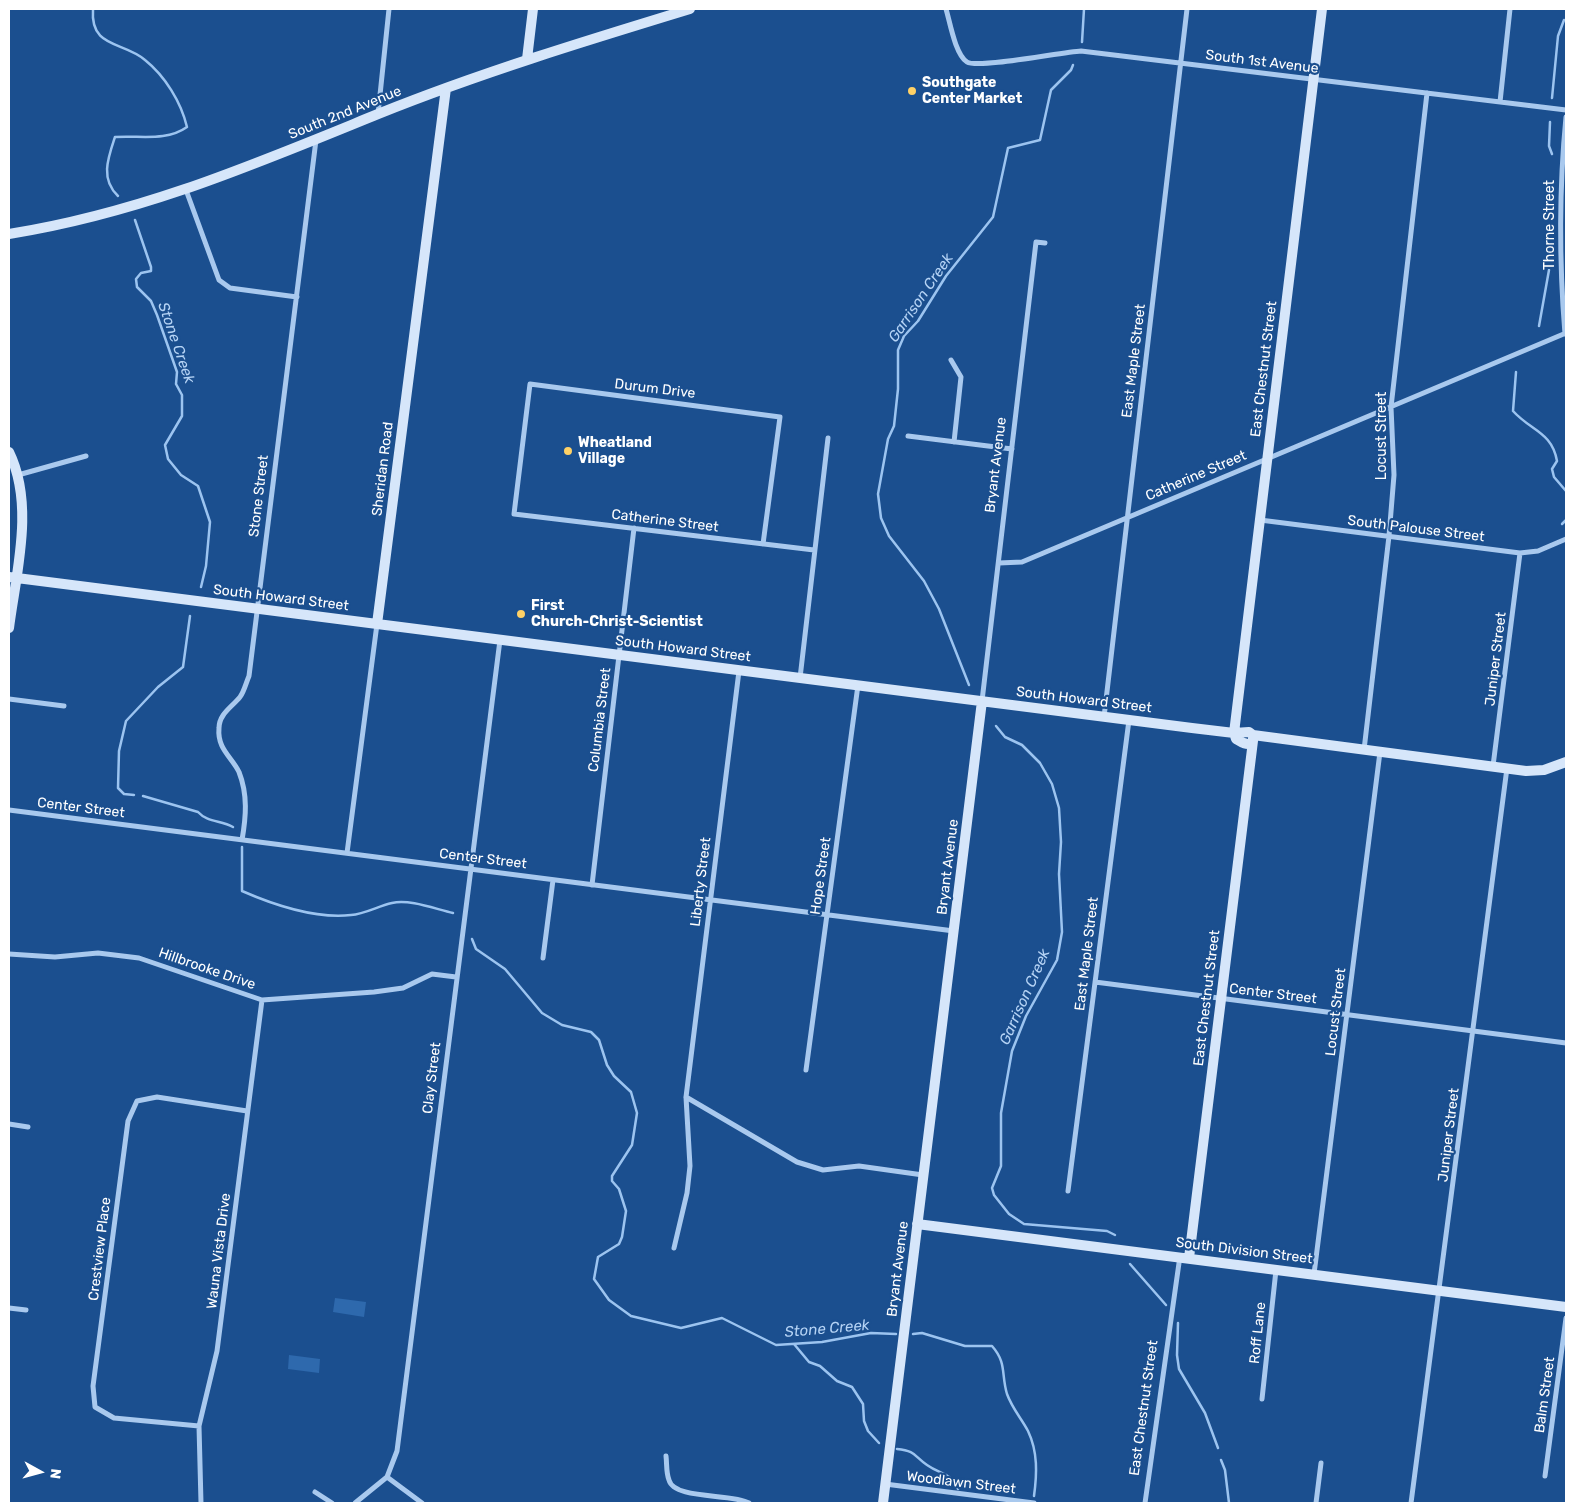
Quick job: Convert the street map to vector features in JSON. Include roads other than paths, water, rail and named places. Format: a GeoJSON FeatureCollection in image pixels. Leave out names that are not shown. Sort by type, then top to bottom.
{"type":"FeatureCollection","features":[{"type":"Feature","properties":{"kind":"main road"},"geometry":{"type":"LineString","coordinates":[[527,59],[533,9]]}},
{"type":"Feature","properties":{"kind":"main road","name":"South 2nd Avenue"},"geometry":{"type":"LineString","coordinates":[[9,234],[56,226],[186,190],[446,88],[527,59],[690,9]]}},
{"type":"Feature","properties":{"kind":"main road","name":"East Chestnut Street"},"geometry":{"type":"LineString","coordinates":[[1234,733],[1322,9]]}},
{"type":"Feature","properties":{"kind":"main road","name":"Sheridan Road"},"geometry":{"type":"LineString","coordinates":[[377,624],[446,88]]}},
{"type":"Feature","properties":{"kind":"main road"},"geometry":{"type":"LineString","coordinates":[[9,452],[17,476],[22,503],[21,541],[12,578],[9,628]]}},
{"type":"Feature","properties":{"kind":"main road","name":"South Howard Street"},"geometry":{"type":"LineString","coordinates":[[12,578],[1234,733]]}},
{"type":"Feature","properties":{"kind":"main road","name":"Bryant Avenue"},"geometry":{"type":"LineString","coordinates":[[883,1503],[982,701]]}},
{"type":"Feature","properties":{"kind":"main road"},"geometry":{"type":"LineString","coordinates":[[1234,733],[1236,739],[1245,744],[1253,740],[1270,738],[1536,771],[1566,762]]}},
{"type":"Feature","properties":{"kind":"main road","name":"East Chestnut Street"},"geometry":{"type":"LineString","coordinates":[[1184,1257],[1221,998],[1253,740]]}},
{"type":"Feature","properties":{"kind":"main road","name":"South Division Street"},"geometry":{"type":"LineString","coordinates":[[917,1224],[1566,1307]]}},
{"type":"Feature","properties":{"kind":"street"},"geometry":{"type":"LineString","coordinates":[[378,114],[389,9]]}},
{"type":"Feature","properties":{"kind":"street","name":"South 1st Avenue"},"geometry":{"type":"LineString","coordinates":[[946,9],[960,54],[968,62],[980,65],[1081,51],[1566,110]]}},
{"type":"Feature","properties":{"kind":"street","name":"East Maple Street"},"geometry":{"type":"LineString","coordinates":[[1104,717],[1187,9]]}},
{"type":"Feature","properties":{"kind":"street"},"geometry":{"type":"LineString","coordinates":[[1500,102],[1510,9]]}},
{"type":"Feature","properties":{"kind":"street","name":"Locust Street"},"geometry":{"type":"LineString","coordinates":[[1364,750],[1389,536],[1394,475],[1391,407],[1427,93]]}},
{"type":"Feature","properties":{"kind":"street","name":"Thorne Street"},"geometry":{"type":"LineString","coordinates":[[1566,117],[1562,162],[1560,273],[1566,334]]}},
{"type":"Feature","properties":{"kind":"street","name":"Stone Street"},"geometry":{"type":"LineString","coordinates":[[242,840],[246,811],[244,787],[238,770],[224,752],[218,728],[225,712],[241,697],[249,676],[316,140]]}},
{"type":"Feature","properties":{"kind":"street"},"geometry":{"type":"LineString","coordinates":[[186,190],[219,280],[230,288],[297,297]]}},
{"type":"Feature","properties":{"kind":"street","name":"Bryant Avenue"},"geometry":{"type":"LineString","coordinates":[[982,701],[1036,242],[1045,243]]}},
{"type":"Feature","properties":{"kind":"street","name":"Catherine Street"},"geometry":{"type":"LineString","coordinates":[[998,563],[1022,562],[1127,516],[1566,334]]}},
{"type":"Feature","properties":{"kind":"street"},"geometry":{"type":"LineString","coordinates":[[952,360],[961,377],[954,442]]}},
{"type":"Feature","properties":{"kind":"street","name":"Durum Drive"},"geometry":{"type":"LineString","coordinates":[[514,514],[530,384],[780,416],[763,544]]}},
{"type":"Feature","properties":{"kind":"street"},"geometry":{"type":"LineString","coordinates":[[908,436],[1012,449]]}},
{"type":"Feature","properties":{"kind":"street"},"geometry":{"type":"LineString","coordinates":[[800,678],[828,438]]}},
{"type":"Feature","properties":{"kind":"street"},"geometry":{"type":"LineString","coordinates":[[17,476],[86,456]]}},
{"type":"Feature","properties":{"kind":"street","name":"Catherine Street"},"geometry":{"type":"LineString","coordinates":[[514,514],[814,550]]}},
{"type":"Feature","properties":{"kind":"street","name":"South Palouse Street"},"geometry":{"type":"LineString","coordinates":[[1260,520],[1520,553],[1538,551],[1566,539]]}},
{"type":"Feature","properties":{"kind":"street","name":"Columbia Street"},"geometry":{"type":"LineString","coordinates":[[592,885],[634,528]]}},
{"type":"Feature","properties":{"kind":"street","name":"Juniper Street"},"geometry":{"type":"LineString","coordinates":[[1493,767],[1520,553]]}},
{"type":"Feature","properties":{"kind":"street","name":"Sheridan Road"},"geometry":{"type":"LineString","coordinates":[[347,854],[377,624]]}},
{"type":"Feature","properties":{"kind":"street","name":"Clay Street"},"geometry":{"type":"LineString","coordinates":[[355,1503],[386,1477],[397,1451],[500,640]]}},
{"type":"Feature","properties":{"kind":"street","name":"Liberty Street"},"geometry":{"type":"LineString","coordinates":[[674,1248],[687,1193],[690,1166],[686,1097],[739,670]]}},
{"type":"Feature","properties":{"kind":"street","name":"Hope Street"},"geometry":{"type":"LineString","coordinates":[[806,1070],[858,685]]}},
{"type":"Feature","properties":{"kind":"street"},"geometry":{"type":"LineString","coordinates":[[9,699],[64,706]]}},
{"type":"Feature","properties":{"kind":"street","name":"East Maple Street"},"geometry":{"type":"LineString","coordinates":[[1068,1191],[1129,720]]}},
{"type":"Feature","properties":{"kind":"street","name":"Locust Street"},"geometry":{"type":"LineString","coordinates":[[1314,1274],[1380,752]]}},
{"type":"Feature","properties":{"kind":"street","name":"Juniper Street"},"geometry":{"type":"LineString","coordinates":[[1411,1503],[1506,768]]}},
{"type":"Feature","properties":{"kind":"street","name":"Center Street"},"geometry":{"type":"LineString","coordinates":[[9,810],[954,931]]}},
{"type":"Feature","properties":{"kind":"street"},"geometry":{"type":"LineString","coordinates":[[543,958],[553,880]]}},
{"type":"Feature","properties":{"kind":"street","name":"Hillbrooke Drive"},"geometry":{"type":"LineString","coordinates":[[9,954],[54,957],[98,953],[139,958],[262,1000],[374,992],[403,988],[432,974],[456,977]]}},
{"type":"Feature","properties":{"kind":"street","name":"Center Street"},"geometry":{"type":"LineString","coordinates":[[1095,982],[1566,1043]]}},
{"type":"Feature","properties":{"kind":"street","name":"Wauna Vista Drive"},"geometry":{"type":"LineString","coordinates":[[201,1503],[199,1426],[217,1351],[262,1000]]}},
{"type":"Feature","properties":{"kind":"street","name":"Crestview Place"},"geometry":{"type":"LineString","coordinates":[[199,1426],[114,1418],[95,1407],[93,1386],[128,1121],[137,1101],[157,1097],[247,1111]]}},
{"type":"Feature","properties":{"kind":"street"},"geometry":{"type":"LineString","coordinates":[[686,1097],[796,1162],[823,1170],[859,1166],[924,1175]]}},
{"type":"Feature","properties":{"kind":"street"},"geometry":{"type":"LineString","coordinates":[[9,1124],[28,1127]]}},
{"type":"Feature","properties":{"kind":"street","name":"East Chestnut Street"},"geometry":{"type":"LineString","coordinates":[[1145,1503],[1184,1257]]}},
{"type":"Feature","properties":{"kind":"street","name":"Roff Lane"},"geometry":{"type":"LineString","coordinates":[[1262,1399],[1276,1270]]}},
{"type":"Feature","properties":{"kind":"street"},"geometry":{"type":"LineString","coordinates":[[9,1308],[26,1310]]}},
{"type":"Feature","properties":{"kind":"street","name":"Balm Street"},"geometry":{"type":"LineString","coordinates":[[1546,1476],[1566,1318]]}},
{"type":"Feature","properties":{"kind":"street"},"geometry":{"type":"LineString","coordinates":[[666,1456],[669,1481],[678,1490],[738,1498],[749,1503]]}},
{"type":"Feature","properties":{"kind":"street"},"geometry":{"type":"LineString","coordinates":[[1316,1503],[1321,1463]]}},
{"type":"Feature","properties":{"kind":"street"},"geometry":{"type":"LineString","coordinates":[[386,1477],[422,1503]]}},
{"type":"Feature","properties":{"kind":"street","name":"Woodlawn Street"},"geometry":{"type":"LineString","coordinates":[[885,1484],[1034,1503]]}},
{"type":"Feature","properties":{"kind":"street"},"geometry":{"type":"LineString","coordinates":[[314,1492],[332,1503]]}},
{"type":"Feature","properties":{"kind":"waterway","name":"Stone Creek"},"geometry":{"type":"LineString","coordinates":[[93,9],[93,22],[102,38],[136,54],[159,74],[181,108],[187,127],[170,135],[115,137],[108,160],[107,175],[112,189],[118,196]]}},
{"type":"Feature","properties":{"kind":"waterway","name":"Garrison Creek"},"geometry":{"type":"LineString","coordinates":[[1082,42],[1084,9]]}},
{"type":"Feature","properties":{"kind":"waterway"},"geometry":{"type":"LineString","coordinates":[[1552,98],[1558,36],[1564,20]]}},
{"type":"Feature","properties":{"kind":"waterway","name":"Garrison Creek"},"geometry":{"type":"LineString","coordinates":[[969,685],[939,609],[924,581],[889,536],[881,518],[878,494],[888,439],[894,426],[898,389],[898,350],[904,336],[918,321],[946,276],[993,217],[1008,148],[1040,140],[1051,90],[1071,70],[1073,65]]}},
{"type":"Feature","properties":{"kind":"waterway"},"geometry":{"type":"LineString","coordinates":[[1550,122],[1549,146],[1552,154]]}},
{"type":"Feature","properties":{"kind":"waterway","name":"Stone Creek"},"geometry":{"type":"LineString","coordinates":[[135,220],[151,267],[151,271],[141,273],[136,279],[137,287],[151,301],[157,315],[177,372],[176,384],[182,395],[182,416],[165,445],[168,459],[181,475],[198,486],[210,522],[206,566],[201,587]]}},
{"type":"Feature","properties":{"kind":"waterway"},"geometry":{"type":"LineString","coordinates":[[1539,326],[1549,270]]}},
{"type":"Feature","properties":{"kind":"waterway"},"geometry":{"type":"LineString","coordinates":[[1516,372],[1513,411],[1551,444],[1557,461],[1552,469],[1554,477],[1566,491]]}},
{"type":"Feature","properties":{"kind":"waterway"},"geometry":{"type":"LineString","coordinates":[[1562,524],[1566,520]]}},
{"type":"Feature","properties":{"kind":"waterway","name":"Stone Creek"},"geometry":{"type":"LineString","coordinates":[[134,795],[124,794],[118,788],[119,751],[126,721],[158,687],[183,667],[190,616]]}},
{"type":"Feature","properties":{"kind":"waterway","name":"Garrison Creek"},"geometry":{"type":"LineString","coordinates":[[996,726],[1005,737],[1022,745],[1040,763],[1052,784],[1059,808],[1061,842],[1059,874],[1062,932],[1057,960],[1026,1016],[1012,1051],[1001,1113],[1001,1166],[992,1188],[994,1195],[1009,1214],[1024,1224],[1107,1231],[1115,1235]]}},
{"type":"Feature","properties":{"kind":"waterway","name":"Stone Creek"},"geometry":{"type":"LineString","coordinates":[[143,796],[198,812],[210,820],[233,827]]}},
{"type":"Feature","properties":{"kind":"waterway","name":"Stone Creek"},"geometry":{"type":"LineString","coordinates":[[242,847],[242,891],[281,906],[309,913],[337,916],[366,912],[392,903],[407,902],[453,913]]}},
{"type":"Feature","properties":{"kind":"waterway","name":"Stone Creek"},"geometry":{"type":"LineString","coordinates":[[472,939],[476,949],[505,969],[542,1013],[562,1025],[591,1032],[599,1040],[607,1065],[614,1076],[631,1092],[637,1113],[632,1145],[612,1176],[612,1181],[619,1189],[626,1211],[622,1237],[619,1244],[598,1257],[594,1279],[609,1300],[631,1316],[681,1328],[722,1318],[776,1345],[822,1342],[871,1333],[896,1334]]}},
{"type":"Feature","properties":{"kind":"waterway","name":"Garrison Creek"},"geometry":{"type":"LineString","coordinates":[[1130,1264],[1166,1305]]}},
{"type":"Feature","properties":{"kind":"waterway","name":"Garrison Creek"},"geometry":{"type":"LineString","coordinates":[[1178,1323],[1177,1355],[1179,1369],[1205,1413],[1218,1448]]}},
{"type":"Feature","properties":{"kind":"waterway","name":"Stone Creek"},"geometry":{"type":"LineString","coordinates":[[913,1334],[922,1333],[965,1346],[992,1346],[997,1352],[1002,1363],[1007,1394],[1028,1431],[1034,1447],[1036,1471],[1034,1496]]}},
{"type":"Feature","properties":{"kind":"waterway"},"geometry":{"type":"LineString","coordinates":[[794,1344],[809,1362],[820,1366],[837,1381],[852,1387],[863,1404],[864,1421],[868,1431],[879,1443]]}},
{"type":"Feature","properties":{"kind":"waterway"},"geometry":{"type":"LineString","coordinates":[[897,1449],[911,1453],[927,1465],[948,1476],[958,1489]]}},
{"type":"Feature","properties":{"kind":"waterway","name":"Garrison Creek"},"geometry":{"type":"LineString","coordinates":[[1221,1460],[1225,1470],[1229,1503]]}},
{"type":"Feature","properties":{"kind":"place","name":"Southgate Center Market"},"geometry":{"type":"Point","coordinates":[912,91]}},
{"type":"Feature","properties":{"kind":"place","name":"Wheatland Village"},"geometry":{"type":"Point","coordinates":[568,451]}},
{"type":"Feature","properties":{"kind":"place","name":"First Church-Christ-Scientist"},"geometry":{"type":"Point","coordinates":[521,614]}}]}
